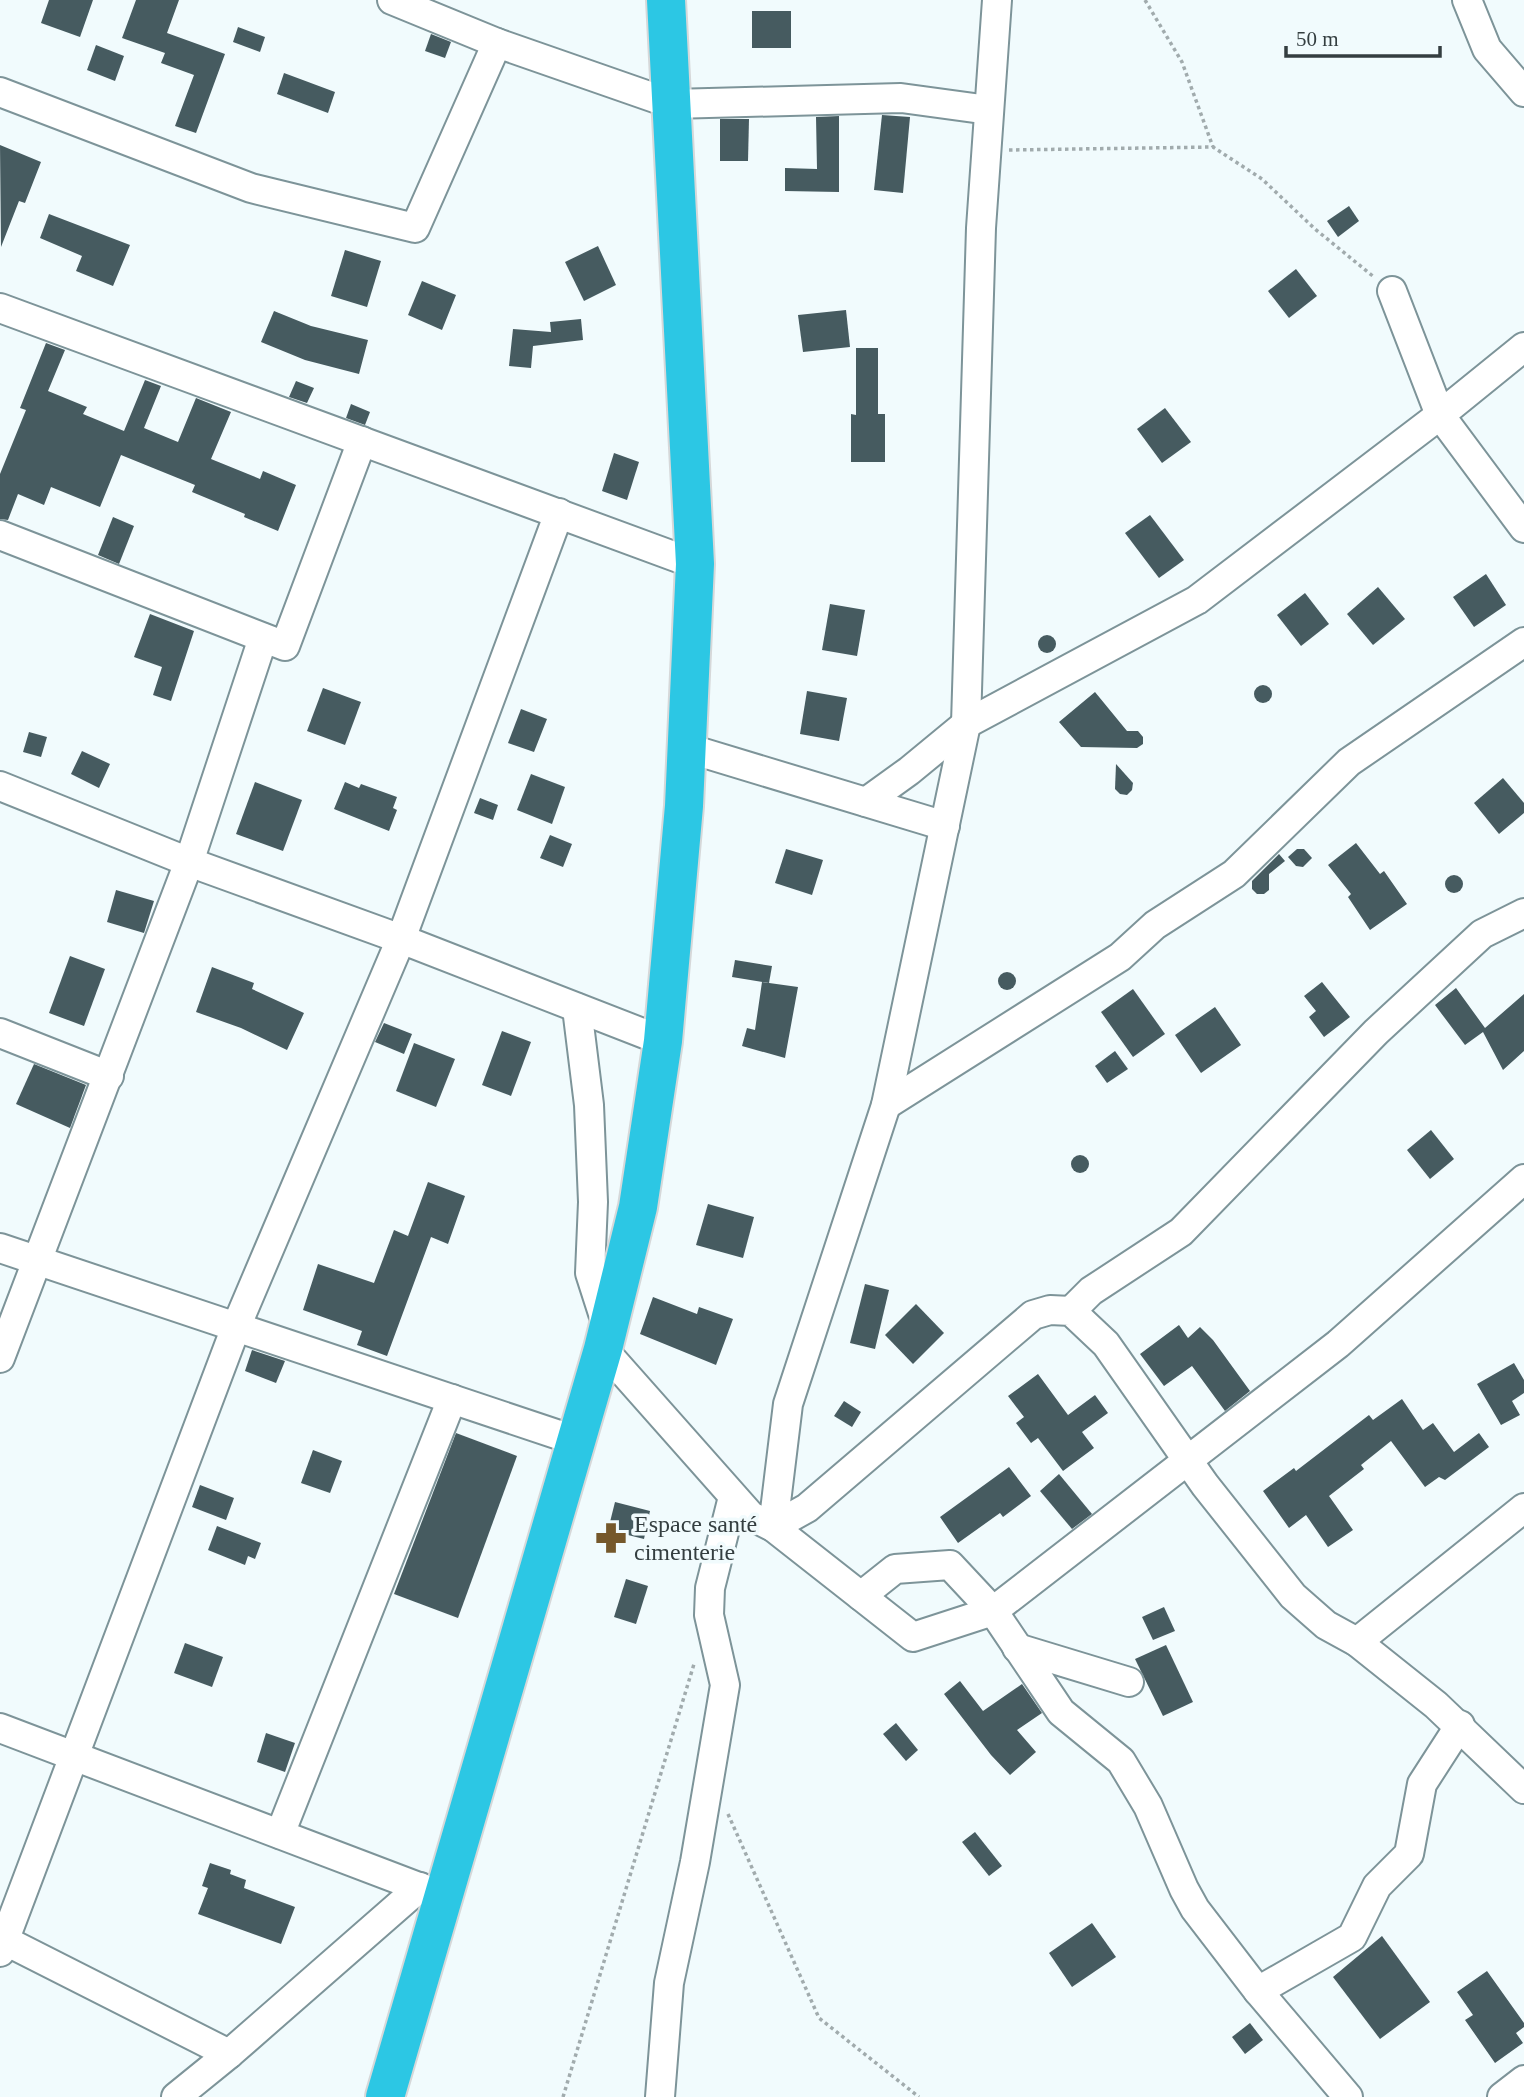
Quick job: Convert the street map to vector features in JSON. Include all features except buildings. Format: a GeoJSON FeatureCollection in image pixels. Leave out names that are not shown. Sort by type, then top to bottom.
{"type":"FeatureCollection","features":[{"type":"Feature","properties":{"kind":"highway"},"geometry":{"type":"LineString","coordinates":[[385,2097],[432,1892],[577,1441],[606,1339],[638,1207],[663,1041],[684,806],[695,564],[666,0]]}},
{"type":"Feature","properties":{"kind":"street"},"geometry":{"type":"LineString","coordinates":[[392,0],[497,43],[671,104],[901,98],[989,110]]}},
{"type":"Feature","properties":{"kind":"street"},"geometry":{"type":"LineString","coordinates":[[773,1527],[788,1404],[886,1105],[966,724],[981,228],[997,0]]}},
{"type":"Feature","properties":{"kind":"street"},"geometry":{"type":"LineString","coordinates":[[1467,0],[1487,49],[1524,92]]}},
{"type":"Feature","properties":{"kind":"street"},"geometry":{"type":"LineString","coordinates":[[0,92],[251,188],[415,228],[497,43]]}},
{"type":"Feature","properties":{"kind":"street"},"geometry":{"type":"LineString","coordinates":[[1392,291],[1440,415],[1524,528]]}},
{"type":"Feature","properties":{"kind":"street"},"geometry":{"type":"LineString","coordinates":[[0,308],[695,564]]}},
{"type":"Feature","properties":{"kind":"street"},"geometry":{"type":"LineString","coordinates":[[866,802],[966,724],[1197,600],[1440,415],[1524,347]]}},
{"type":"Feature","properties":{"kind":"street"},"geometry":{"type":"LineString","coordinates":[[0,536],[285,646],[362,441]]}},
{"type":"Feature","properties":{"kind":"street"},"geometry":{"type":"LineString","coordinates":[[229,2054],[2,1943],[236,1327],[401,939],[559,513]]}},
{"type":"Feature","properties":{"kind":"street"},"geometry":{"type":"LineString","coordinates":[[0,1358],[189,862],[263,638]]}},
{"type":"Feature","properties":{"kind":"street"},"geometry":{"type":"LineString","coordinates":[[886,1105],[1120,957],[1155,925],[1234,874],[1349,762],[1524,642]]}},
{"type":"Feature","properties":{"kind":"street"},"geometry":{"type":"LineString","coordinates":[[687,748],[945,826]]}},
{"type":"Feature","properties":{"kind":"street"},"geometry":{"type":"LineString","coordinates":[[0,786],[189,862],[401,939],[663,1041]]}},
{"type":"Feature","properties":{"kind":"street"},"geometry":{"type":"LineString","coordinates":[[1071,1311],[1091,1291],[1181,1232],[1376,1032],[1482,934],[1524,913]]}},
{"type":"Feature","properties":{"kind":"street"},"geometry":{"type":"LineString","coordinates":[[577,1008],[589,1105],[593,1202],[590,1273],[606,1339],[751,1516],[773,1527],[913,1637],[993,1611],[1338,1344],[1524,1179]]}},
{"type":"Feature","properties":{"kind":"street"},"geometry":{"type":"LineString","coordinates":[[0,1033],[109,1076]]}},
{"type":"Feature","properties":{"kind":"street"},"geometry":{"type":"LineString","coordinates":[[0,1248],[577,1441]]}},
{"type":"Feature","properties":{"kind":"street"},"geometry":{"type":"LineString","coordinates":[[773,1527],[807,1508],[1033,1315],[1051,1310],[1071,1311],[1106,1343],[1205,1485],[1293,1596],[1326,1625],[1357,1642],[1460,1725],[1524,1789]]}},
{"type":"Feature","properties":{"kind":"street"},"geometry":{"type":"LineString","coordinates":[[280,1834],[452,1398]]}},
{"type":"Feature","properties":{"kind":"street"},"geometry":{"type":"LineString","coordinates":[[660,2097],[670,1983],[695,1862],[724,1685],[709,1615],[710,1588],[733,1497]]}},
{"type":"Feature","properties":{"kind":"street"},"geometry":{"type":"LineString","coordinates":[[1357,1642],[1524,1508]]}},
{"type":"Feature","properties":{"kind":"street"},"geometry":{"type":"LineString","coordinates":[[861,1596],[895,1569],[950,1565],[993,1611],[1060,1712],[1121,1761],[1148,1806],[1195,1909],[1258,1991],[1348,2097]]}},
{"type":"Feature","properties":{"kind":"street"},"geometry":{"type":"LineString","coordinates":[[1017,1648],[1129,1682]]}},
{"type":"Feature","properties":{"kind":"street"},"geometry":{"type":"LineString","coordinates":[[1258,1991],[1352,1937],[1377,1886],[1409,1854],[1422,1784],[1460,1725]]}},
{"type":"Feature","properties":{"kind":"street"},"geometry":{"type":"LineString","coordinates":[[0,1728],[432,1892]]}},
{"type":"Feature","properties":{"kind":"street"},"geometry":{"type":"LineString","coordinates":[[1480,1746],[1524,1766]]}},
{"type":"Feature","properties":{"kind":"street"},"geometry":{"type":"LineString","coordinates":[[176,2097],[432,1892]]}},
{"type":"Feature","properties":{"kind":"street"},"geometry":{"type":"LineString","coordinates":[[1502,2097],[1524,2080]]}},
{"type":"Feature","properties":{"kind":"path"},"geometry":{"type":"LineString","coordinates":[[1145,0],[1182,62],[1213,147]]}},
{"type":"Feature","properties":{"kind":"path"},"geometry":{"type":"LineString","coordinates":[[986,150],[1213,147],[1262,178],[1315,229],[1392,291]]}},
{"type":"Feature","properties":{"kind":"path"},"geometry":{"type":"LineString","coordinates":[[563,2097],[697,1655]]}},
{"type":"Feature","properties":{"kind":"path"},"geometry":{"type":"LineString","coordinates":[[710,1774],[819,2018],[919,2097]]}},
{"type":"Feature","properties":{"kind":"place","name":"Espace santé cimenterie"},"geometry":{"type":"Point","coordinates":[611,1538]}}]}
